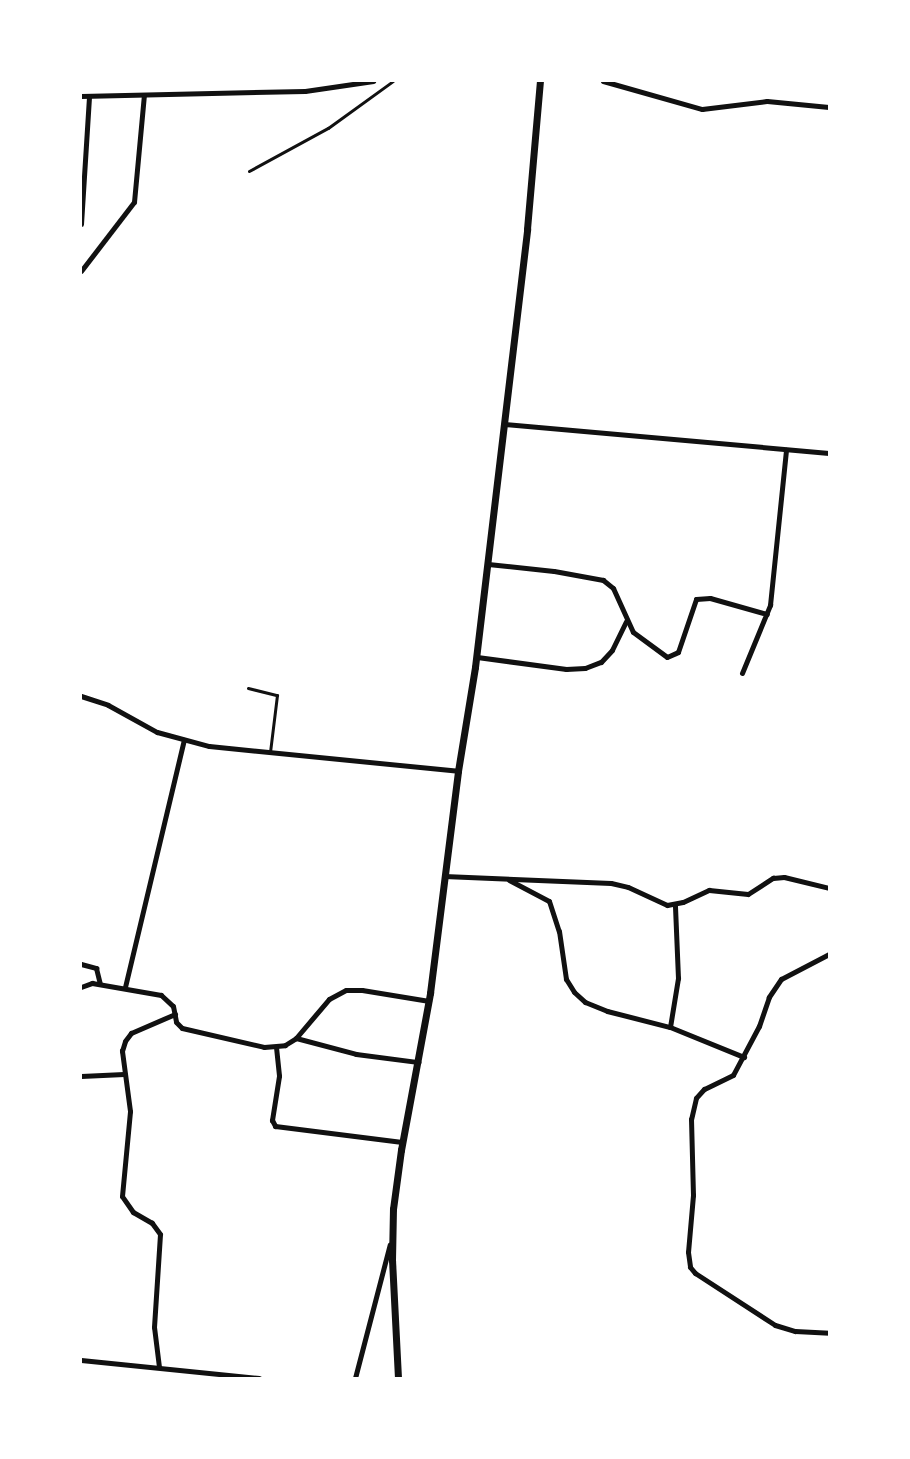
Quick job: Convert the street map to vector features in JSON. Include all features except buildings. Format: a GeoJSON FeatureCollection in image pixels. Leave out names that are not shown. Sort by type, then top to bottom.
{"type":"FeatureCollection","features":[{"type":"Feature","properties":{"kind":"street"},"geometry":{"type":"LineString","coordinates":[[81,96],[304,91],[373,81]]}},
{"type":"Feature","properties":{"kind":"street"},"geometry":{"type":"LineString","coordinates":[[398,1378],[392,1236],[402,1142],[429,1001],[458,771],[477,657],[506,424],[540,81]]}},
{"type":"Feature","properties":{"kind":"street"},"geometry":{"type":"LineString","coordinates":[[603,81],[702,109],[767,101],[829,107]]}},
{"type":"Feature","properties":{"kind":"street"},"geometry":{"type":"LineString","coordinates":[[81,271],[134,202],[144,95]]}},
{"type":"Feature","properties":{"kind":"street"},"geometry":{"type":"LineString","coordinates":[[81,224],[89,96]]}},
{"type":"Feature","properties":{"kind":"street"},"geometry":{"type":"LineString","coordinates":[[506,424],[829,453]]}},
{"type":"Feature","properties":{"kind":"street"},"geometry":{"type":"LineString","coordinates":[[742,673],[767,614],[774,584],[786,450]]}},
{"type":"Feature","properties":{"kind":"street"},"geometry":{"type":"LineString","coordinates":[[488,564],[554,570],[603,580],[613,588],[626,621],[642,641],[667,657],[678,652],[696,599],[710,598],[767,614]]}},
{"type":"Feature","properties":{"kind":"street"},"geometry":{"type":"LineString","coordinates":[[477,657],[566,669],[585,668],[601,662],[612,650],[626,621]]}},
{"type":"Feature","properties":{"kind":"street"},"geometry":{"type":"LineString","coordinates":[[81,696],[108,705],[157,732],[184,740],[269,754],[458,771]]}},
{"type":"Feature","properties":{"kind":"street"},"geometry":{"type":"LineString","coordinates":[[125,987],[184,740]]}},
{"type":"Feature","properties":{"kind":"street"},"geometry":{"type":"LineString","coordinates":[[444,876],[610,883],[627,887],[659,903],[675,905],[709,890],[748,894],[773,878],[784,877],[829,888]]}},
{"type":"Feature","properties":{"kind":"street"},"geometry":{"type":"LineString","coordinates":[[505,878],[549,901],[559,931],[566,979],[574,992],[585,1002],[607,1011],[670,1027],[744,1057]]}},
{"type":"Feature","properties":{"kind":"street"},"geometry":{"type":"LineString","coordinates":[[670,1027],[678,978],[675,905]]}},
{"type":"Feature","properties":{"kind":"street"},"geometry":{"type":"LineString","coordinates":[[829,954],[781,980],[774,987],[744,1057],[733,1075],[704,1089],[696,1098],[692,1108],[693,1195],[688,1252],[690,1267],[776,1325],[795,1330],[829,1333]]}},
{"type":"Feature","properties":{"kind":"street"},"geometry":{"type":"LineString","coordinates":[[81,964],[96,968],[100,984]]}},
{"type":"Feature","properties":{"kind":"street"},"geometry":{"type":"LineString","coordinates":[[81,987],[84,984],[100,984],[161,995],[173,1006],[176,1022],[190,1032],[276,1047],[285,1045],[296,1038],[329,999],[346,990],[362,990],[429,1001]]}},
{"type":"Feature","properties":{"kind":"street"},"geometry":{"type":"LineString","coordinates":[[159,1367],[154,1327],[160,1234],[152,1223],[133,1212],[122,1196],[130,1111],[122,1051],[125,1041],[140,1028],[175,1014]]}},
{"type":"Feature","properties":{"kind":"street"},"geometry":{"type":"LineString","coordinates":[[296,1038],[356,1054],[418,1062]]}},
{"type":"Feature","properties":{"kind":"street"},"geometry":{"type":"LineString","coordinates":[[276,1047],[279,1076],[272,1120],[275,1126],[402,1142]]}},
{"type":"Feature","properties":{"kind":"street"},"geometry":{"type":"LineString","coordinates":[[81,1076],[124,1074]]}},
{"type":"Feature","properties":{"kind":"street"},"geometry":{"type":"LineString","coordinates":[[355,1378],[392,1236]]}},
{"type":"Feature","properties":{"kind":"street"},"geometry":{"type":"LineString","coordinates":[[81,1360],[260,1378]]}},
{"type":"Feature","properties":{"kind":"lane"},"geometry":{"type":"LineString","coordinates":[[249,171],[328,128],[393,81]]}},
{"type":"Feature","properties":{"kind":"lane"},"geometry":{"type":"LineString","coordinates":[[248,688],[277,695],[269,754]]}}]}
